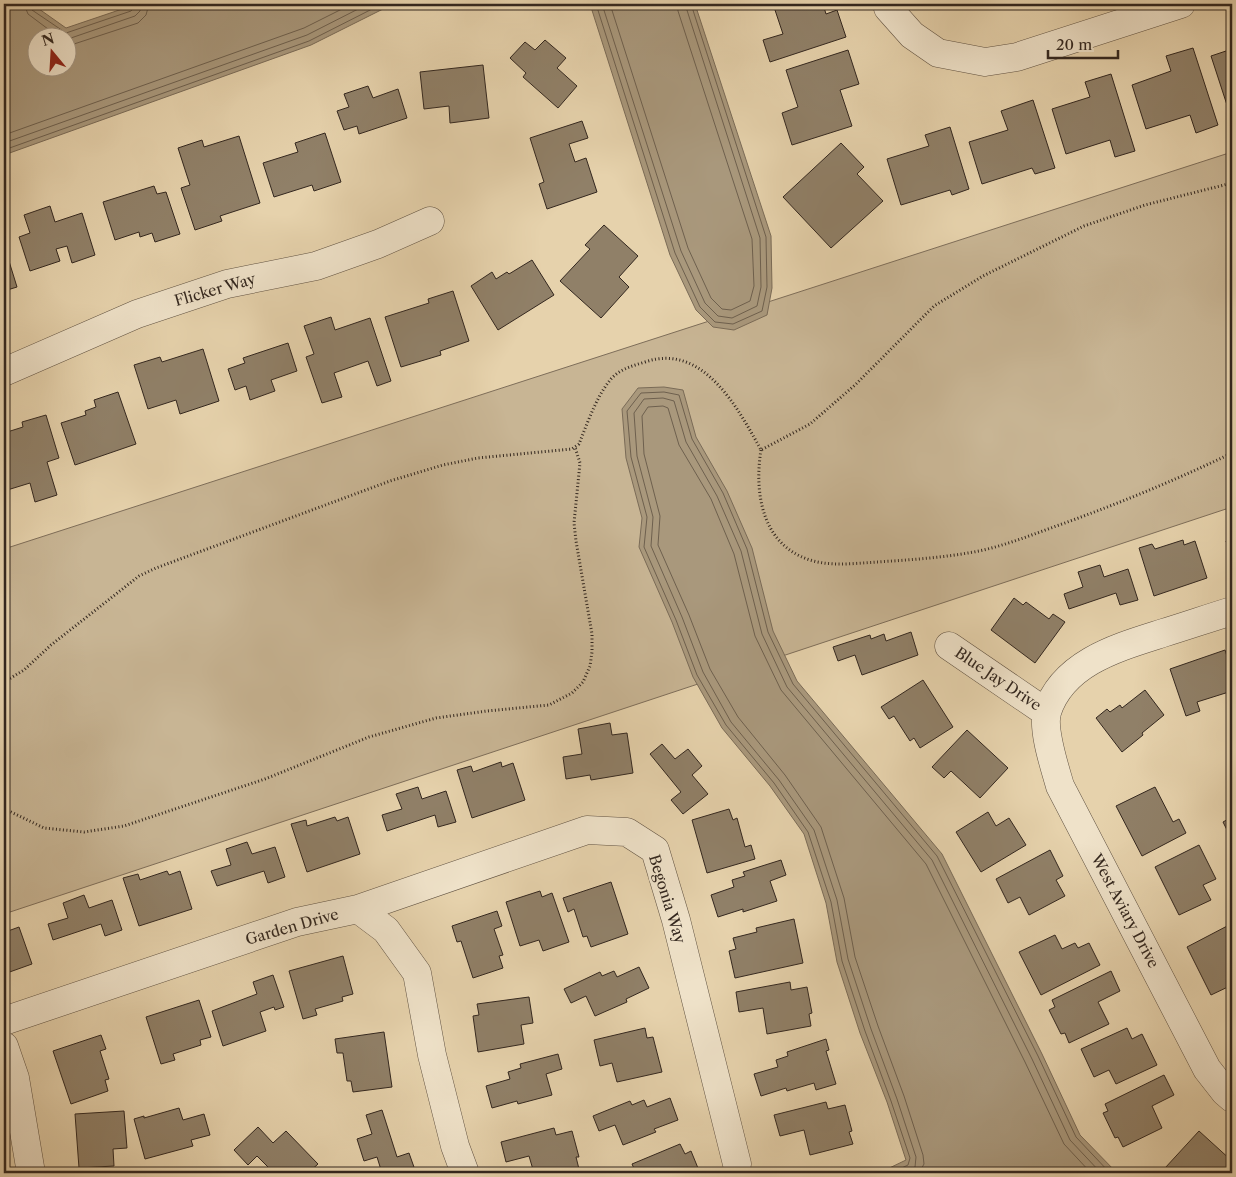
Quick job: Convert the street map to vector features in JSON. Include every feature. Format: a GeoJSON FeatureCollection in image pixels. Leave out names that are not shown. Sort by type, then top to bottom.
{"type":"FeatureCollection","features":[{"type":"Feature","properties":{"kind":"street"},"geometry":{"type":"LineString","coordinates":[[887,4],[888,8],[912,35],[938,53],[985,62],[1017,57],[1181,4]]}},
{"type":"Feature","properties":{"kind":"street","name":"Flicker Way"},"geometry":{"type":"LineString","coordinates":[[4,372],[137,314],[227,284],[316,266],[378,244],[430,221]]}},
{"type":"Feature","properties":{"kind":"street"},"geometry":{"type":"LineString","coordinates":[[1047,713],[1060,688],[1081,667],[1108,652],[1232,611]]}},
{"type":"Feature","properties":{"kind":"street","name":"Blue Jay Drive"},"geometry":{"type":"LineString","coordinates":[[948,646],[1047,713]]}},
{"type":"Feature","properties":{"kind":"street","name":"West Aviary Drive"},"geometry":{"type":"LineString","coordinates":[[1047,713],[1048,744],[1060,786],[1207,1069],[1232,1098]]}},
{"type":"Feature","properties":{"kind":"street","name":"Begonia Way"},"geometry":{"type":"LineString","coordinates":[[358,909],[587,830],[628,832],[655,850],[676,920],[737,1164]]}},
{"type":"Feature","properties":{"kind":"street","name":"Garden Drive"},"geometry":{"type":"LineString","coordinates":[[4,1021],[297,922],[358,909],[386,930],[417,973],[432,1055],[455,1146],[465,1173]]}},
{"type":"Feature","properties":{"kind":"street"},"geometry":{"type":"LineString","coordinates":[[4,1046],[15,1078],[31,1173]]}},
{"type":"Feature","properties":{"kind":"path"},"geometry":{"type":"LineString","coordinates":[[761,450],[810,424],[855,385],[934,306],[983,276],[1084,226],[1145,205],[1232,183]]}},
{"type":"Feature","properties":{"kind":"path"},"geometry":{"type":"LineString","coordinates":[[4,682],[24,670],[51,645],[139,576],[156,568],[390,482],[443,465],[478,458],[572,449],[579,444],[599,396],[611,379],[621,370],[652,360],[666,358],[694,365],[720,384],[745,420],[761,450],[758,470],[760,494],[764,516],[775,534],[789,549],[810,560],[833,564],[912,560],[969,553],[1010,543],[1167,484],[1232,453]]}},
{"type":"Feature","properties":{"kind":"path"},"geometry":{"type":"LineString","coordinates":[[4,804],[9,811],[44,828],[84,832],[124,826],[265,779],[369,737],[436,718],[487,710],[549,704],[572,693],[583,682],[590,666],[592,652],[592,634],[574,523],[580,464],[576,447]]}},
{"type":"Feature","properties":{"kind":"shaded area"},"geometry":{"type":"Polygon","coordinates":[[[1232,152],[1232,507],[4,914],[4,549],[1232,152]]]}},
{"type":"Feature","properties":{"kind":"water"},"geometry":{"type":"Polygon","coordinates":[[[4,4],[32,4],[66,28],[137,4],[393,4],[311,45],[4,155],[4,4]]]}},
{"type":"Feature","properties":{"kind":"water"},"geometry":{"type":"Polygon","coordinates":[[[590,4],[695,4],[771,236],[772,288],[767,315],[734,330],[713,327],[696,310],[670,255],[590,4]]]}},
{"type":"Feature","properties":{"kind":"water"},"geometry":{"type":"Polygon","coordinates":[[[664,387],[683,390],[696,437],[727,491],[752,548],[773,631],[797,681],[942,854],[1042,1054],[1080,1135],[1117,1173],[879,1173],[906,1160],[887,1102],[860,1033],[837,962],[826,903],[804,834],[770,786],[722,728],[693,677],[672,622],[639,547],[642,518],[626,458],[622,409],[638,388],[664,387]]]}},
{"type":"Feature","properties":{"kind":"building"},"geometry":{"type":"Polygon","coordinates":[[[773,4],[823,4],[826,14],[837,10],[846,37],[770,62],[763,40],[783,34],[773,4]]]}},
{"type":"Feature","properties":{"kind":"building"},"geometry":{"type":"Polygon","coordinates":[[[545,40],[566,58],[557,68],[577,86],[558,108],[523,77],[526,73],[510,58],[525,42],[535,50],[545,40]]]}},
{"type":"Feature","properties":{"kind":"building"},"geometry":{"type":"Polygon","coordinates":[[[1193,48],[1218,125],[1196,133],[1190,115],[1146,129],[1132,85],[1171,71],[1166,56],[1193,48]]]}},
{"type":"Feature","properties":{"kind":"building"},"geometry":{"type":"Polygon","coordinates":[[[1232,49],[1232,103],[1227,105],[1211,56],[1232,49]]]}},
{"type":"Feature","properties":{"kind":"building"},"geometry":{"type":"Polygon","coordinates":[[[848,50],[859,84],[840,90],[852,126],[792,145],[782,113],[798,107],[786,70],[848,50]]]}},
{"type":"Feature","properties":{"kind":"building"},"geometry":{"type":"Polygon","coordinates":[[[483,65],[489,118],[450,123],[449,106],[424,109],[420,72],[483,65]]]}},
{"type":"Feature","properties":{"kind":"building"},"geometry":{"type":"Polygon","coordinates":[[[1111,74],[1135,151],[1115,157],[1110,140],[1066,154],[1052,109],[1090,97],[1085,82],[1111,74]]]}},
{"type":"Feature","properties":{"kind":"building"},"geometry":{"type":"Polygon","coordinates":[[[368,86],[373,98],[398,89],[407,118],[359,134],[357,126],[344,130],[337,111],[349,107],[344,94],[368,86]]]}},
{"type":"Feature","properties":{"kind":"building"},"geometry":{"type":"Polygon","coordinates":[[[1033,100],[1055,168],[1035,174],[1032,168],[982,184],[969,142],[1008,130],[1001,111],[1033,100]]]}},
{"type":"Feature","properties":{"kind":"building"},"geometry":{"type":"Polygon","coordinates":[[[582,121],[588,138],[569,144],[575,162],[586,158],[597,192],[547,209],[539,184],[544,182],[530,138],[582,121]]]}},
{"type":"Feature","properties":{"kind":"building"},"geometry":{"type":"Polygon","coordinates":[[[950,127],[969,189],[952,195],[950,190],[901,205],[887,159],[929,146],[925,135],[950,127]]]}},
{"type":"Feature","properties":{"kind":"building"},"geometry":{"type":"Polygon","coordinates":[[[325,133],[341,182],[314,191],[312,185],[274,197],[263,163],[298,152],[295,143],[325,133]]]}},
{"type":"Feature","properties":{"kind":"building"},"geometry":{"type":"Polygon","coordinates":[[[239,136],[260,203],[220,216],[222,221],[195,230],[181,188],[190,185],[178,148],[202,140],[204,147],[239,136]]]}},
{"type":"Feature","properties":{"kind":"building"},"geometry":{"type":"Polygon","coordinates":[[[841,143],[864,167],[857,174],[883,201],[831,248],[783,197],[841,143]]]}},
{"type":"Feature","properties":{"kind":"building"},"geometry":{"type":"Polygon","coordinates":[[[154,186],[157,194],[166,192],[180,234],[155,242],[152,233],[140,237],[139,232],[115,240],[103,202],[154,186]]]}},
{"type":"Feature","properties":{"kind":"building"},"geometry":{"type":"Polygon","coordinates":[[[50,206],[55,222],[82,213],[95,255],[72,263],[67,246],[56,249],[60,261],[30,271],[19,237],[30,233],[24,215],[50,206]]]}},
{"type":"Feature","properties":{"kind":"building"},"geometry":{"type":"Polygon","coordinates":[[[604,225],[638,256],[619,277],[629,287],[601,318],[560,281],[590,249],[585,245],[604,225]]]}},
{"type":"Feature","properties":{"kind":"building"},"geometry":{"type":"Polygon","coordinates":[[[4,245],[17,287],[4,291],[4,245]]]}},
{"type":"Feature","properties":{"kind":"building"},"geometry":{"type":"Polygon","coordinates":[[[532,260],[554,295],[498,330],[471,286],[492,272],[496,279],[507,272],[509,274],[532,260]]]}},
{"type":"Feature","properties":{"kind":"building"},"geometry":{"type":"Polygon","coordinates":[[[453,291],[469,341],[440,351],[441,355],[401,367],[385,317],[429,303],[428,299],[453,291]]]}},
{"type":"Feature","properties":{"kind":"building"},"geometry":{"type":"Polygon","coordinates":[[[331,317],[335,330],[370,318],[391,381],[377,386],[368,361],[334,373],[342,397],[322,403],[306,357],[314,354],[304,326],[331,317]]]}},
{"type":"Feature","properties":{"kind":"building"},"geometry":{"type":"Polygon","coordinates":[[[288,343],[297,371],[271,380],[275,391],[250,400],[246,386],[235,390],[228,369],[245,363],[243,358],[288,343]]]}},
{"type":"Feature","properties":{"kind":"building"},"geometry":{"type":"Polygon","coordinates":[[[203,349],[219,401],[180,414],[176,400],[148,409],[134,365],[160,357],[162,362],[203,349]]]}},
{"type":"Feature","properties":{"kind":"building"},"geometry":{"type":"Polygon","coordinates":[[[118,392],[136,444],[75,465],[61,423],[86,415],[85,411],[96,407],[94,400],[118,392]]]}},
{"type":"Feature","properties":{"kind":"building"},"geometry":{"type":"Polygon","coordinates":[[[46,415],[59,458],[47,462],[57,495],[35,502],[30,483],[4,491],[4,433],[23,427],[22,422],[46,415]]]}},
{"type":"Feature","properties":{"kind":"building"},"geometry":{"type":"Polygon","coordinates":[[[1232,539],[1232,556],[1231,557],[1226,541],[1232,539]]]}},
{"type":"Feature","properties":{"kind":"building"},"geometry":{"type":"Polygon","coordinates":[[[1183,540],[1184,545],[1195,541],[1207,578],[1154,596],[1139,548],[1152,544],[1155,549],[1183,540]]]}},
{"type":"Feature","properties":{"kind":"building"},"geometry":{"type":"Polygon","coordinates":[[[1100,565],[1104,577],[1128,569],[1138,600],[1120,605],[1116,593],[1069,609],[1064,594],[1083,587],[1078,572],[1100,565]]]}},
{"type":"Feature","properties":{"kind":"building"},"geometry":{"type":"Polygon","coordinates":[[[1014,598],[1023,605],[1026,602],[1049,619],[1053,614],[1065,622],[1035,663],[991,630],[1014,598]]]}},
{"type":"Feature","properties":{"kind":"building"},"geometry":{"type":"Polygon","coordinates":[[[911,632],[918,655],[862,675],[855,655],[838,661],[833,647],[870,635],[871,639],[884,634],[886,641],[911,632]]]}},
{"type":"Feature","properties":{"kind":"building"},"geometry":{"type":"Polygon","coordinates":[[[1225,650],[1232,672],[1232,691],[1197,702],[1200,711],[1186,716],[1170,669],[1225,650]]]}},
{"type":"Feature","properties":{"kind":"building"},"geometry":{"type":"Polygon","coordinates":[[[923,680],[953,727],[920,748],[914,738],[910,741],[894,716],[889,719],[881,707],[923,680]]]}},
{"type":"Feature","properties":{"kind":"building"},"geometry":{"type":"Polygon","coordinates":[[[1145,690],[1164,715],[1122,752],[1096,718],[1107,709],[1110,712],[1120,705],[1122,708],[1145,690]]]}},
{"type":"Feature","properties":{"kind":"building"},"geometry":{"type":"Polygon","coordinates":[[[610,723],[612,735],[627,733],[633,773],[591,780],[590,775],[566,779],[563,757],[582,754],[578,729],[610,723]]]}},
{"type":"Feature","properties":{"kind":"building"},"geometry":{"type":"Polygon","coordinates":[[[967,730],[1008,768],[980,798],[951,771],[944,778],[932,767],[967,730]]]}},
{"type":"Feature","properties":{"kind":"building"},"geometry":{"type":"Polygon","coordinates":[[[662,744],[675,759],[688,749],[702,766],[692,775],[708,794],[683,814],[671,800],[681,792],[650,754],[662,744]]]}},
{"type":"Feature","properties":{"kind":"building"},"geometry":{"type":"Polygon","coordinates":[[[501,762],[502,767],[513,763],[525,800],[472,818],[457,770],[471,766],[473,772],[501,762]]]}},
{"type":"Feature","properties":{"kind":"building"},"geometry":{"type":"Polygon","coordinates":[[[418,787],[422,799],[446,791],[456,822],[438,827],[435,815],[387,831],[382,815],[402,809],[396,794],[418,787]]]}},
{"type":"Feature","properties":{"kind":"building"},"geometry":{"type":"Polygon","coordinates":[[[1155,787],[1173,822],[1179,819],[1186,833],[1142,856],[1116,806],[1155,787]]]}},
{"type":"Feature","properties":{"kind":"building"},"geometry":{"type":"Polygon","coordinates":[[[729,809],[733,820],[737,818],[745,847],[751,845],[755,859],[707,873],[692,820],[729,809]]]}},
{"type":"Feature","properties":{"kind":"building"},"geometry":{"type":"Polygon","coordinates":[[[988,812],[996,826],[1009,818],[1026,845],[981,872],[956,832],[988,812]]]}},
{"type":"Feature","properties":{"kind":"building"},"geometry":{"type":"Polygon","coordinates":[[[335,817],[337,821],[348,817],[360,854],[307,872],[291,824],[306,820],[307,826],[335,817]]]}},
{"type":"Feature","properties":{"kind":"building"},"geometry":{"type":"Polygon","coordinates":[[[1232,817],[1232,840],[1223,822],[1232,817]]]}},
{"type":"Feature","properties":{"kind":"building"},"geometry":{"type":"Polygon","coordinates":[[[247,842],[252,854],[275,847],[285,877],[268,883],[264,871],[217,886],[211,871],[231,865],[226,849],[247,842]]]}},
{"type":"Feature","properties":{"kind":"building"},"geometry":{"type":"Polygon","coordinates":[[[1199,845],[1216,879],[1203,885],[1211,900],[1179,915],[1155,867],[1199,845]]]}},
{"type":"Feature","properties":{"kind":"building"},"geometry":{"type":"Polygon","coordinates":[[[1050,850],[1063,876],[1056,880],[1065,896],[1029,915],[1020,897],[1008,903],[996,879],[1050,850]]]}},
{"type":"Feature","properties":{"kind":"building"},"geometry":{"type":"Polygon","coordinates":[[[781,860],[786,875],[770,881],[777,901],[743,912],[743,909],[718,917],[711,895],[734,887],[732,880],[745,876],[743,872],[781,860]]]}},
{"type":"Feature","properties":{"kind":"building"},"geometry":{"type":"Polygon","coordinates":[[[167,871],[169,875],[180,871],[192,909],[139,926],[123,878],[138,874],[140,880],[167,871]]]}},
{"type":"Feature","properties":{"kind":"building"},"geometry":{"type":"Polygon","coordinates":[[[611,882],[628,934],[591,947],[587,936],[583,937],[574,909],[568,912],[563,898],[611,882]]]}},
{"type":"Feature","properties":{"kind":"building"},"geometry":{"type":"Polygon","coordinates":[[[540,891],[542,897],[552,893],[569,942],[543,951],[539,940],[520,946],[506,902],[540,891]]]}},
{"type":"Feature","properties":{"kind":"building"},"geometry":{"type":"Polygon","coordinates":[[[84,895],[89,908],[112,900],[122,930],[105,936],[101,924],[53,940],[48,924],[68,918],[63,903],[84,895]]]}},
{"type":"Feature","properties":{"kind":"building"},"geometry":{"type":"Polygon","coordinates":[[[497,911],[502,926],[494,929],[503,955],[499,956],[503,968],[473,978],[461,941],[457,942],[452,926],[497,911]]]}},
{"type":"Feature","properties":{"kind":"building"},"geometry":{"type":"Polygon","coordinates":[[[794,919],[803,963],[735,978],[729,951],[736,949],[733,938],[757,932],[756,928],[794,919]]]}},
{"type":"Feature","properties":{"kind":"building"},"geometry":{"type":"Polygon","coordinates":[[[1231,924],[1232,985],[1211,995],[1187,947],[1231,924]]]}},
{"type":"Feature","properties":{"kind":"building"},"geometry":{"type":"Polygon","coordinates":[[[7,926],[8,931],[19,927],[32,964],[4,974],[4,928],[7,926]]]}},
{"type":"Feature","properties":{"kind":"building"},"geometry":{"type":"Polygon","coordinates":[[[1055,935],[1062,949],[1075,943],[1078,948],[1089,943],[1100,965],[1041,995],[1019,952],[1055,935]]]}},
{"type":"Feature","properties":{"kind":"building"},"geometry":{"type":"Polygon","coordinates":[[[343,956],[353,994],[342,997],[343,1001],[315,1009],[317,1015],[303,1019],[289,971],[343,956]]]}},
{"type":"Feature","properties":{"kind":"building"},"geometry":{"type":"Polygon","coordinates":[[[639,967],[649,988],[626,999],[627,1002],[595,1016],[586,996],[571,1003],[564,989],[600,972],[602,976],[614,971],[617,977],[639,967]]]}},
{"type":"Feature","properties":{"kind":"building"},"geometry":{"type":"Polygon","coordinates":[[[1111,971],[1120,991],[1098,1002],[1109,1024],[1069,1043],[1065,1033],[1061,1034],[1049,1010],[1055,1007],[1052,1000],[1111,971]]]}},
{"type":"Feature","properties":{"kind":"building"},"geometry":{"type":"Polygon","coordinates":[[[273,975],[284,1007],[275,1010],[274,1007],[260,1012],[266,1031],[223,1046],[212,1011],[257,994],[253,982],[273,975]]]}},
{"type":"Feature","properties":{"kind":"building"},"geometry":{"type":"Polygon","coordinates":[[[790,982],[791,990],[807,987],[812,1013],[809,1014],[811,1026],[767,1034],[763,1008],[739,1012],[736,992],[790,982]]]}},
{"type":"Feature","properties":{"kind":"building"},"geometry":{"type":"Polygon","coordinates":[[[529,997],[533,1023],[521,1025],[524,1044],[478,1052],[473,1016],[479,1015],[477,1004],[529,997]]]}},
{"type":"Feature","properties":{"kind":"building"},"geometry":{"type":"Polygon","coordinates":[[[199,1000],[211,1037],[200,1040],[201,1045],[173,1054],[175,1060],[161,1064],[146,1017],[199,1000]]]}},
{"type":"Feature","properties":{"kind":"building"},"geometry":{"type":"Polygon","coordinates":[[[645,1028],[647,1038],[653,1037],[662,1072],[617,1082],[612,1063],[600,1066],[594,1040],[645,1028]]]}},
{"type":"Feature","properties":{"kind":"building"},"geometry":{"type":"Polygon","coordinates":[[[1127,1028],[1132,1039],[1142,1034],[1157,1065],[1116,1084],[1109,1070],[1094,1077],[1081,1049],[1127,1028]]]}},
{"type":"Feature","properties":{"kind":"building"},"geometry":{"type":"Polygon","coordinates":[[[384,1032],[392,1087],[353,1092],[351,1081],[347,1081],[343,1053],[337,1053],[335,1039],[384,1032]]]}},
{"type":"Feature","properties":{"kind":"building"},"geometry":{"type":"Polygon","coordinates":[[[101,1035],[106,1049],[100,1051],[109,1079],[105,1080],[108,1091],[71,1104],[53,1051],[101,1035]]]}},
{"type":"Feature","properties":{"kind":"building"},"geometry":{"type":"Polygon","coordinates":[[[826,1039],[829,1050],[826,1051],[836,1084],[816,1090],[814,1083],[787,1091],[786,1088],[761,1096],[754,1074],[778,1067],[776,1060],[788,1056],[787,1052],[826,1039]]]}},
{"type":"Feature","properties":{"kind":"building"},"geometry":{"type":"Polygon","coordinates":[[[558,1054],[562,1069],[546,1074],[552,1095],[518,1104],[517,1101],[492,1108],[486,1086],[510,1079],[508,1072],[521,1068],[520,1064],[558,1054]]]}},
{"type":"Feature","properties":{"kind":"building"},"geometry":{"type":"Polygon","coordinates":[[[1164,1075],[1174,1095],[1152,1106],[1162,1128],[1123,1147],[1118,1137],[1115,1138],[1103,1113],[1108,1111],[1105,1104],[1164,1075]]]}},
{"type":"Feature","properties":{"kind":"building"},"geometry":{"type":"Polygon","coordinates":[[[670,1098],[678,1120],[654,1129],[656,1132],[623,1145],[615,1125],[599,1131],[593,1116],[630,1101],[632,1105],[644,1100],[647,1107],[670,1098]]]}},
{"type":"Feature","properties":{"kind":"building"},"geometry":{"type":"Polygon","coordinates":[[[826,1102],[828,1109],[845,1105],[852,1131],[849,1132],[853,1144],[810,1155],[804,1130],[780,1136],[774,1115],[826,1102]]]}},
{"type":"Feature","properties":{"kind":"building"},"geometry":{"type":"Polygon","coordinates":[[[179,1108],[183,1120],[204,1114],[210,1135],[191,1140],[193,1146],[145,1159],[134,1119],[179,1108]]]}},
{"type":"Feature","properties":{"kind":"building"},"geometry":{"type":"Polygon","coordinates":[[[382,1110],[397,1157],[409,1153],[415,1170],[405,1173],[382,1173],[377,1157],[364,1161],[357,1139],[372,1134],[366,1115],[382,1110]]]}},
{"type":"Feature","properties":{"kind":"building"},"geometry":{"type":"Polygon","coordinates":[[[124,1111],[127,1148],[113,1149],[114,1166],[79,1168],[75,1114],[124,1111]]]}},
{"type":"Feature","properties":{"kind":"building"},"geometry":{"type":"Polygon","coordinates":[[[258,1127],[273,1143],[286,1131],[318,1164],[308,1173],[274,1173],[257,1156],[248,1165],[234,1150],[258,1127]]]}},
{"type":"Feature","properties":{"kind":"building"},"geometry":{"type":"Polygon","coordinates":[[[554,1128],[556,1135],[572,1131],[579,1157],[576,1157],[579,1169],[565,1173],[534,1173],[529,1156],[506,1162],[501,1142],[554,1128]]]}},
{"type":"Feature","properties":{"kind":"building"},"geometry":{"type":"Polygon","coordinates":[[[1199,1131],[1232,1161],[1232,1173],[1171,1173],[1165,1168],[1199,1131]]]}},
{"type":"Feature","properties":{"kind":"building"},"geometry":{"type":"Polygon","coordinates":[[[680,1144],[685,1154],[691,1151],[700,1173],[636,1173],[632,1164],[680,1144]]]}}]}
